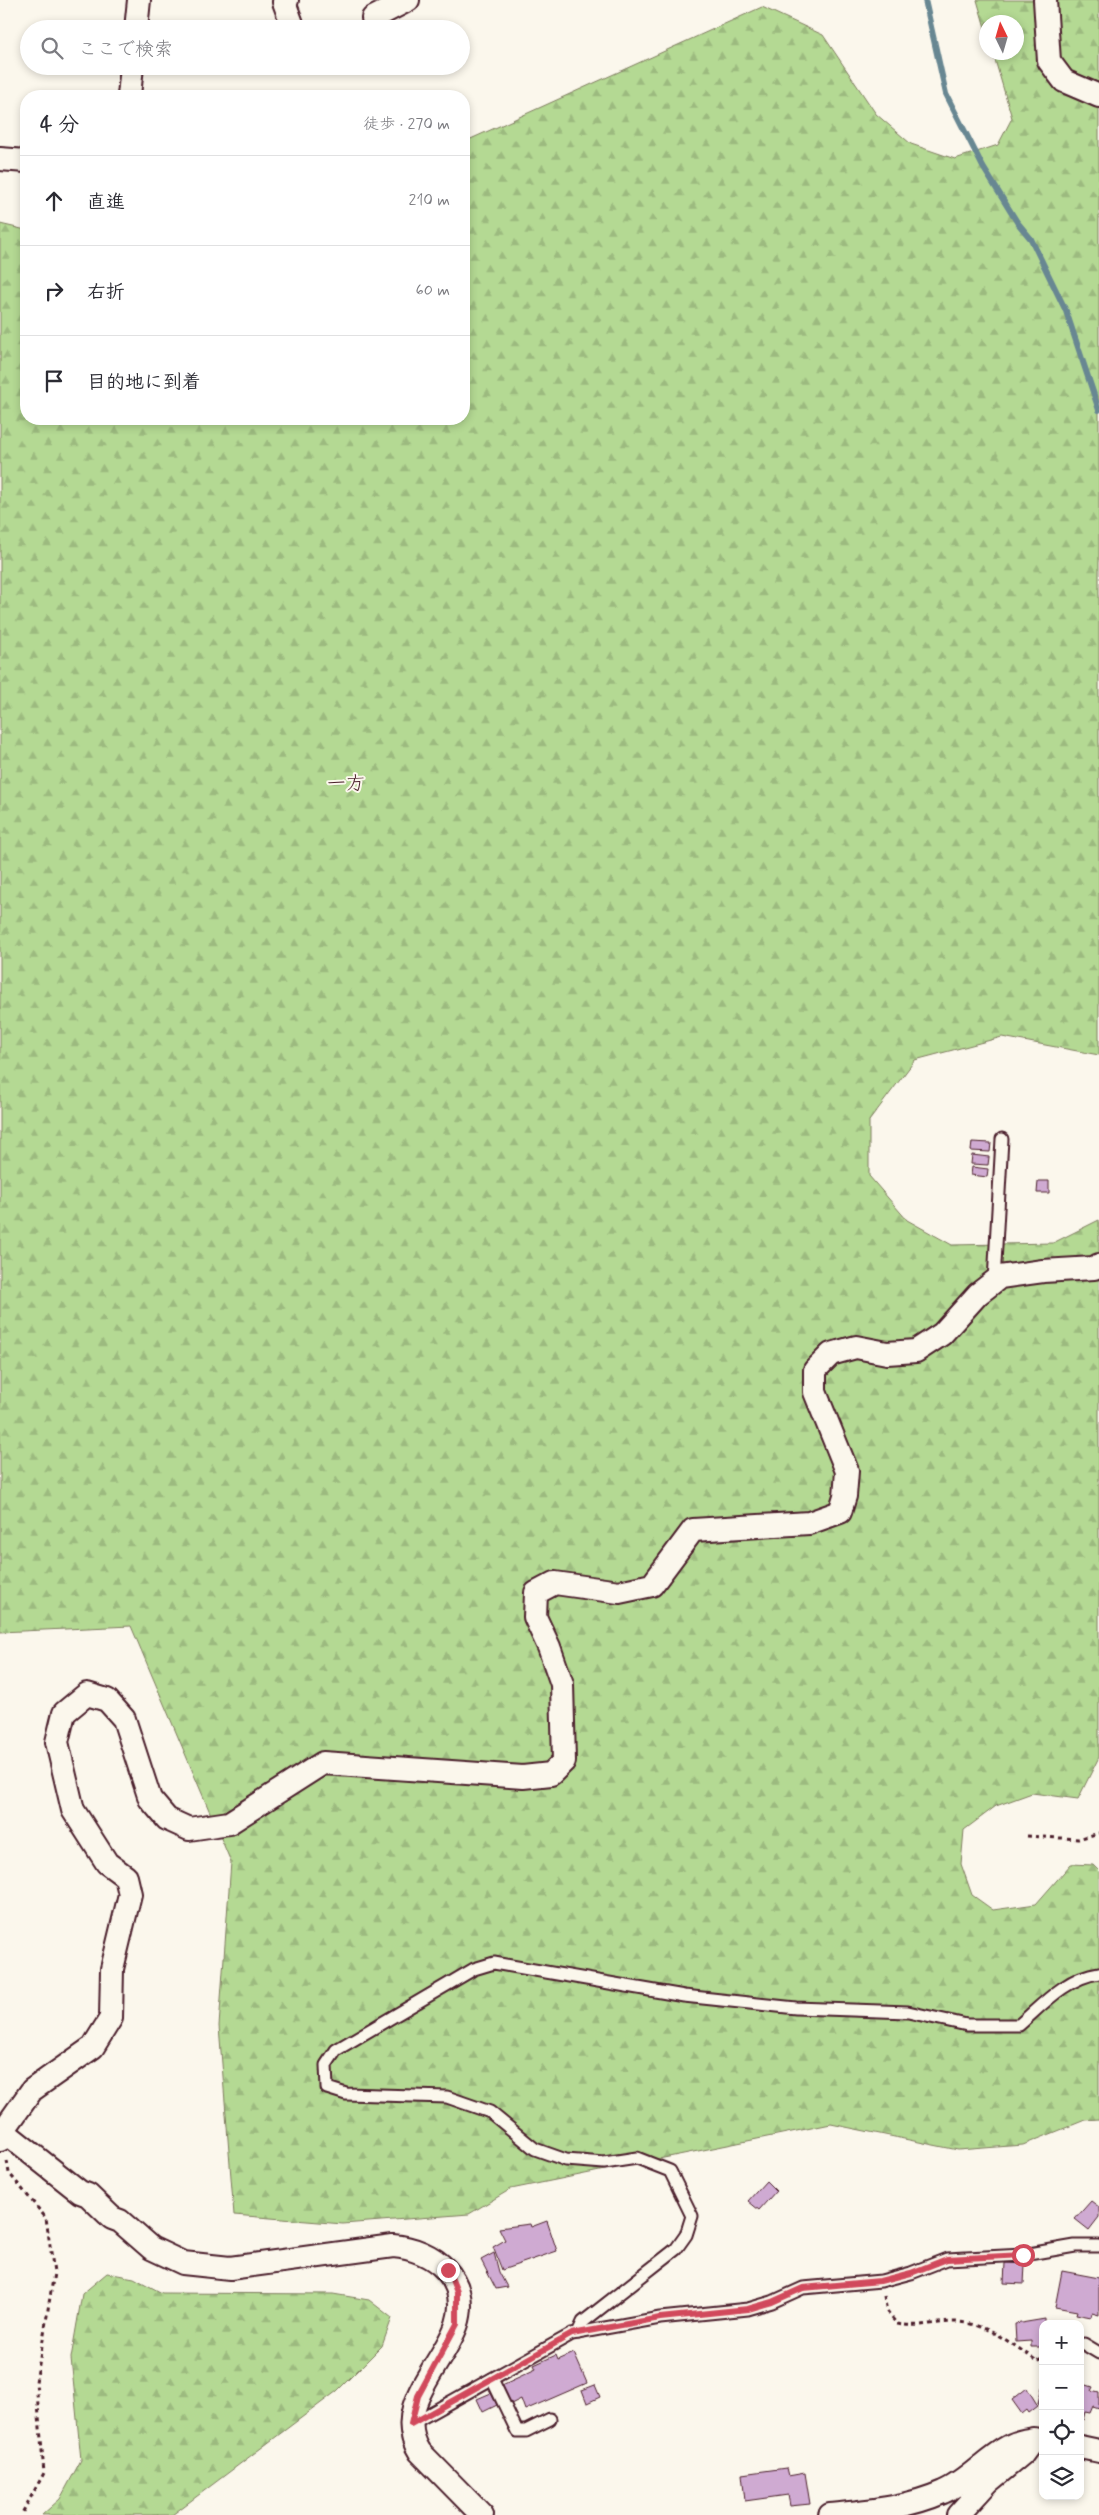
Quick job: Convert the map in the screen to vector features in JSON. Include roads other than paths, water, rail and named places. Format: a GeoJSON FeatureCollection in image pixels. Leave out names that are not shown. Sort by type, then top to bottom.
{"type":"FeatureCollection","features":[{"type":"Feature","properties":{"kind":"street"},"geometry":{"type":"LineString","coordinates":[[137,20],[139,0]]}},
{"type":"Feature","properties":{"kind":"street"},"geometry":{"type":"LineString","coordinates":[[287,0],[284,2],[291,20]]}},
{"type":"Feature","properties":{"kind":"street"},"geometry":{"type":"LineString","coordinates":[[373,18],[408,0]]}},
{"type":"Feature","properties":{"kind":"street"},"geometry":{"type":"LineString","coordinates":[[1045,0],[1049,61],[1064,81],[1099,96]]}},
{"type":"Feature","properties":{"kind":"street"},"geometry":{"type":"LineString","coordinates":[[130,90],[131,75]]}},
{"type":"Feature","properties":{"kind":"street"},"geometry":{"type":"LineString","coordinates":[[0,160],[20,162]]}},
{"type":"Feature","properties":{"kind":"street"},"geometry":{"type":"LineString","coordinates":[[482,2515],[420,2452],[414,2443],[411,2424],[418,2396],[457,2324],[457,2292],[448,2270],[428,2254],[411,2247],[393,2246],[230,2268],[183,2262],[151,2248],[120,2220],[112,2218],[88,2195],[80,2192],[1,2136],[32,2090],[93,2047],[111,2018],[112,1969],[130,1894],[126,1877],[108,1863],[73,1810],[57,1742],[64,1713],[87,1694],[107,1700],[124,1719],[150,1799],[167,1819],[189,1829],[229,1823],[323,1763],[523,1777],[551,1774],[564,1761],[562,1684],[549,1646],[535,1616],[536,1593],[555,1583],[619,1592],[652,1585],[693,1530],[809,1524],[840,1512],[845,1496],[847,1471],[815,1392],[815,1370],[831,1354],[856,1347],[888,1353],[916,1350],[942,1334],[978,1294],[1000,1277],[1043,1271],[1094,1268],[1099,1265]]}},
{"type":"Feature","properties":{"kind":"street"},"geometry":{"type":"LineString","coordinates":[[830,2515],[893,2508],[944,2492],[1006,2446],[1038,2439]]}},
{"type":"Feature","properties":{"kind":"street"},"geometry":{"type":"LineString","coordinates":[[958,2515],[988,2482],[1038,2439]]}},
{"type":"Feature","properties":{"kind":"street"},"geometry":{"type":"LineString","coordinates":[[1084,2448],[1099,2451]]}},
{"type":"Feature","properties":{"kind":"lane"},"geometry":{"type":"LineString","coordinates":[[994,1282],[1002,1139]]}},
{"type":"Feature","properties":{"kind":"lane"},"geometry":{"type":"LineString","coordinates":[[578,2333],[582,2322],[676,2249],[686,2235],[692,2216],[670,2171],[636,2158],[604,2163],[566,2160],[535,2148],[490,2112],[446,2097],[346,2094],[327,2088],[326,2065],[336,2050],[474,1969],[494,1963],[684,1996],[796,2008],[908,2012],[967,2025],[1019,2025],[1061,1989],[1089,1975],[1099,1973]]}},
{"type":"Feature","properties":{"kind":"lane"},"geometry":{"type":"LineString","coordinates":[[411,2424],[572,2334],[660,2318],[748,2309],[772,2302],[803,2288],[880,2281],[911,2273],[947,2259],[1023,2255],[1075,2246],[1099,2246]]}},
{"type":"Feature","properties":{"kind":"lane"},"geometry":{"type":"LineString","coordinates":[[1084,2344],[1099,2352]]}},
{"type":"Feature","properties":{"kind":"lane"},"geometry":{"type":"LineString","coordinates":[[492,2379],[517,2431],[526,2431],[550,2419]]}},
{"type":"Feature","properties":{"kind":"waterway"},"geometry":{"type":"LineString","coordinates":[[925,0],[946,94],[983,167],[1017,222],[1031,239],[1066,311],[1099,410]]}},
{"type":"Feature","properties":{"kind":"district","name":"一方"},"geometry":{"type":"Point","coordinates":[346,782]}}]}
